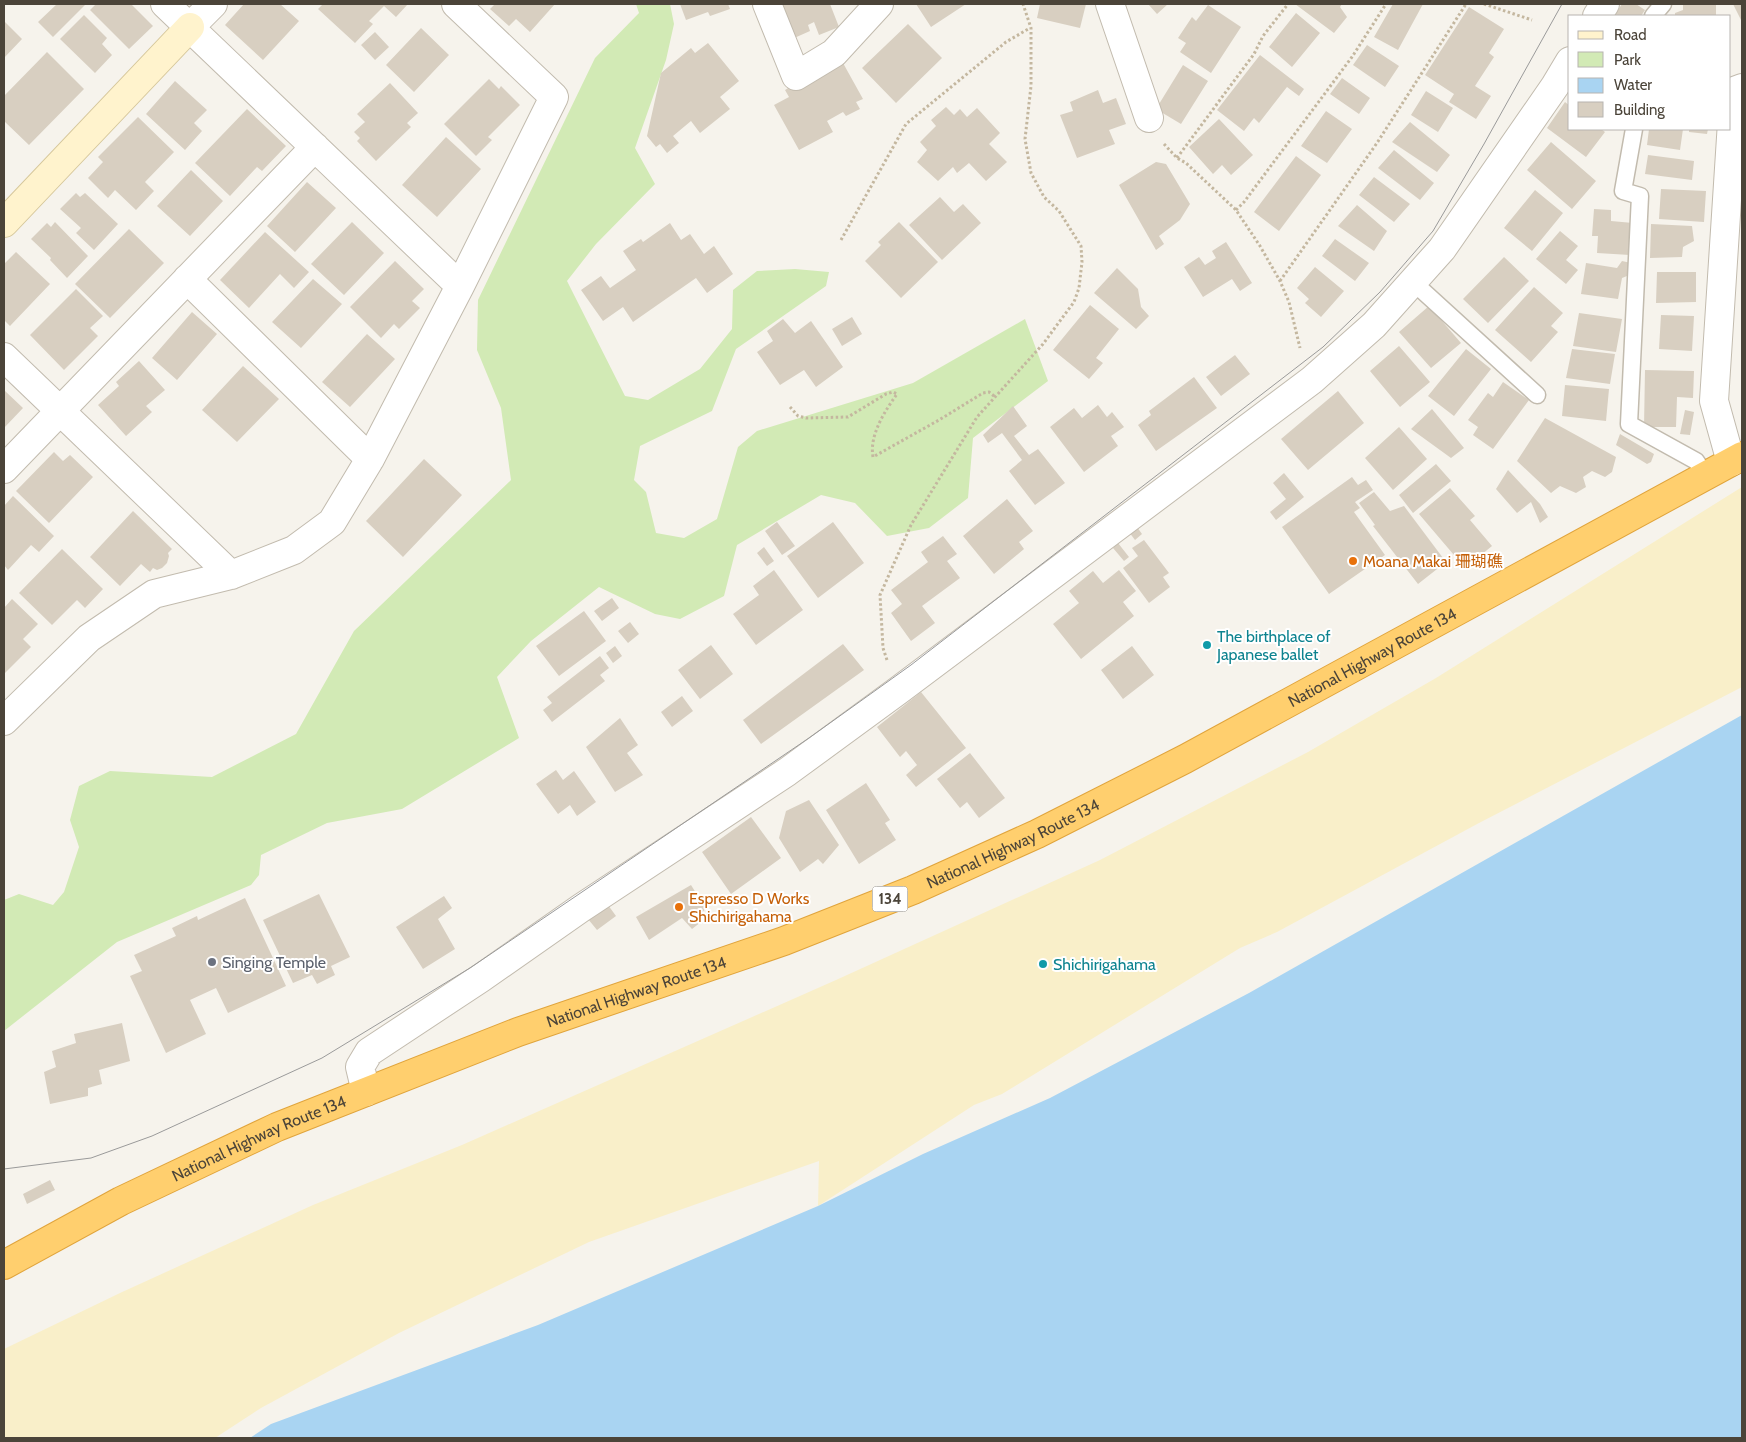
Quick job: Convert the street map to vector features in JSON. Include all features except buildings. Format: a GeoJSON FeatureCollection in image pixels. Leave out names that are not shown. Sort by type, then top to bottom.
{"type":"FeatureCollection","features":[{"type":"Feature","properties":{"kind":"highway","name":"National Highway Route 134"},"geometry":{"type":"LineString","coordinates":[[4,1265],[121,1201],[277,1127],[518,1032],[784,940],[913,890],[1038,834],[1185,759],[1737,459]]}},
{"type":"Feature","properties":{"kind":"street"},"geometry":{"type":"LineString","coordinates":[[165,4],[460,286]]}},
{"type":"Feature","properties":{"kind":"street"},"geometry":{"type":"LineString","coordinates":[[4,223],[213,4]]}},
{"type":"Feature","properties":{"kind":"street"},"geometry":{"type":"LineString","coordinates":[[4,721],[89,638],[154,594],[231,575],[294,550],[332,522],[370,459],[460,286],[554,97],[456,4]]}},
{"type":"Feature","properties":{"kind":"street"},"geometry":{"type":"LineString","coordinates":[[767,4],[796,76],[834,52],[879,4]]}},
{"type":"Feature","properties":{"kind":"street"},"geometry":{"type":"LineString","coordinates":[[1110,4],[1149,118]]}},
{"type":"Feature","properties":{"kind":"street"},"geometry":{"type":"LineString","coordinates":[[1598,15],[1605,4]]}},
{"type":"Feature","properties":{"kind":"street"},"geometry":{"type":"LineString","coordinates":[[366,1092],[360,1067],[369,1052],[481,978],[581,908],[787,772],[1312,380],[1374,325],[1442,249],[1568,64]]}},
{"type":"Feature","properties":{"kind":"street"},"geometry":{"type":"LineString","coordinates":[[1737,459],[1714,401],[1734,91],[1742,88]]}},
{"type":"Feature","properties":{"kind":"street"},"geometry":{"type":"LineString","coordinates":[[4,468],[315,147]]}},
{"type":"Feature","properties":{"kind":"street"},"geometry":{"type":"LineString","coordinates":[[187,279],[370,459]]}},
{"type":"Feature","properties":{"kind":"street"},"geometry":{"type":"LineString","coordinates":[[4,358],[231,575]]}},
{"type":"Feature","properties":{"kind":"lane"},"geometry":{"type":"LineString","coordinates":[[1654,15],[1662,4]]}},
{"type":"Feature","properties":{"kind":"lane"},"geometry":{"type":"LineString","coordinates":[[1634,130],[1624,192],[1640,196],[1629,424],[1696,460],[1706,476]]}},
{"type":"Feature","properties":{"kind":"lane"},"geometry":{"type":"LineString","coordinates":[[1413,282],[1537,395]]}},
{"type":"Feature","properties":{"kind":"path"},"geometry":{"type":"LineString","coordinates":[[899,690],[882,648],[880,595],[911,525],[977,417],[1043,344],[1074,302],[1079,288],[1082,262],[1081,246],[1059,211],[1044,197],[1031,173],[1025,139],[1031,86],[1031,28],[1023,4]]}},
{"type":"Feature","properties":{"kind":"path"},"geometry":{"type":"LineString","coordinates":[[1177,158],[1254,54],[1263,36],[1288,4]]}},
{"type":"Feature","properties":{"kind":"path"},"geometry":{"type":"LineString","coordinates":[[1236,210],[1244,202],[1352,57],[1386,4]]}},
{"type":"Feature","properties":{"kind":"path"},"geometry":{"type":"LineString","coordinates":[[1280,281],[1377,143],[1466,4]]}},
{"type":"Feature","properties":{"kind":"path"},"geometry":{"type":"LineString","coordinates":[[1484,4],[1532,20]]}},
{"type":"Feature","properties":{"kind":"path"},"geometry":{"type":"LineString","coordinates":[[840,240],[906,124],[1006,42],[1031,28]]}},
{"type":"Feature","properties":{"kind":"path"},"geometry":{"type":"LineString","coordinates":[[1149,118],[1161,141],[1177,158],[1186,163],[1236,210],[1260,246],[1280,281],[1289,302],[1301,352],[1312,380]]}},
{"type":"Feature","properties":{"kind":"path"},"geometry":{"type":"LineString","coordinates":[[790,407],[798,416],[806,418],[848,417],[886,394],[893,392],[897,394],[874,438],[873,456],[939,420],[983,393],[989,392],[994,396]]}},
{"type":"Feature","properties":{"kind":"green space"},"geometry":{"type":"Polygon","coordinates":[[[636,4],[670,4],[674,24],[666,60],[635,148],[655,184],[596,244],[567,281],[625,396],[648,400],[700,369],[732,329],[733,290],[757,271],[795,269],[829,272],[826,286],[736,349],[712,411],[640,446],[634,480],[646,492],[656,533],[684,538],[717,519],[738,447],[757,431],[913,383],[1025,319],[1048,381],[973,438],[968,498],[929,528],[887,536],[855,503],[821,495],[737,545],[724,596],[680,619],[655,614],[599,587],[531,641],[497,677],[519,738],[402,809],[327,823],[261,855],[259,875],[251,885],[117,942],[4,1031],[4,900],[19,894],[53,905],[64,892],[79,847],[70,820],[79,786],[110,771],[212,777],[296,734],[354,631],[511,480],[501,408],[477,350],[478,300],[595,58],[639,13],[636,4]]]}},
{"type":"Feature","properties":{"kind":"sand","name":"Shichirigahama"},"geometry":{"type":"Polygon","coordinates":[[[1742,487],[1742,687],[1479,823],[1277,932],[1240,948],[1002,1094],[974,1105],[818,1206],[819,1161],[589,1242],[399,1333],[261,1408],[215,1438],[4,1438],[4,1349],[120,1293],[313,1205],[462,1145],[836,980],[1100,860],[1308,752],[1436,678],[1742,487]]]}},
{"type":"Feature","properties":{"kind":"water"},"geometry":{"type":"Polygon","coordinates":[[[1742,715],[1742,1438],[250,1438],[271,1424],[538,1325],[818,1206],[923,1154],[1050,1098],[1249,993],[1742,715]]]}},
{"type":"Feature","properties":{"kind":"tram line"},"geometry":{"type":"LineString","coordinates":[[4,1169],[91,1158],[152,1136],[322,1058],[470,968],[809,738],[911,665],[1323,347],[1380,292],[1433,231],[1562,4]]}},
{"type":"Feature","properties":{"kind":"place","name":"Moana Makai 珊瑚礁"},"geometry":{"type":"Point","coordinates":[1353,561]}},
{"type":"Feature","properties":{"kind":"place","name":"The birthplace of Japanese ballet"},"geometry":{"type":"Point","coordinates":[1207,645]}},
{"type":"Feature","properties":{"kind":"place","name":"Espresso D Works Shichirigahama"},"geometry":{"type":"Point","coordinates":[679,907]}},
{"type":"Feature","properties":{"kind":"place","name":"Singing Temple"},"geometry":{"type":"Point","coordinates":[212,962]}},
{"type":"Feature","properties":{"kind":"place","name":"Shichirigahama"},"geometry":{"type":"Point","coordinates":[1043,964]}}]}
